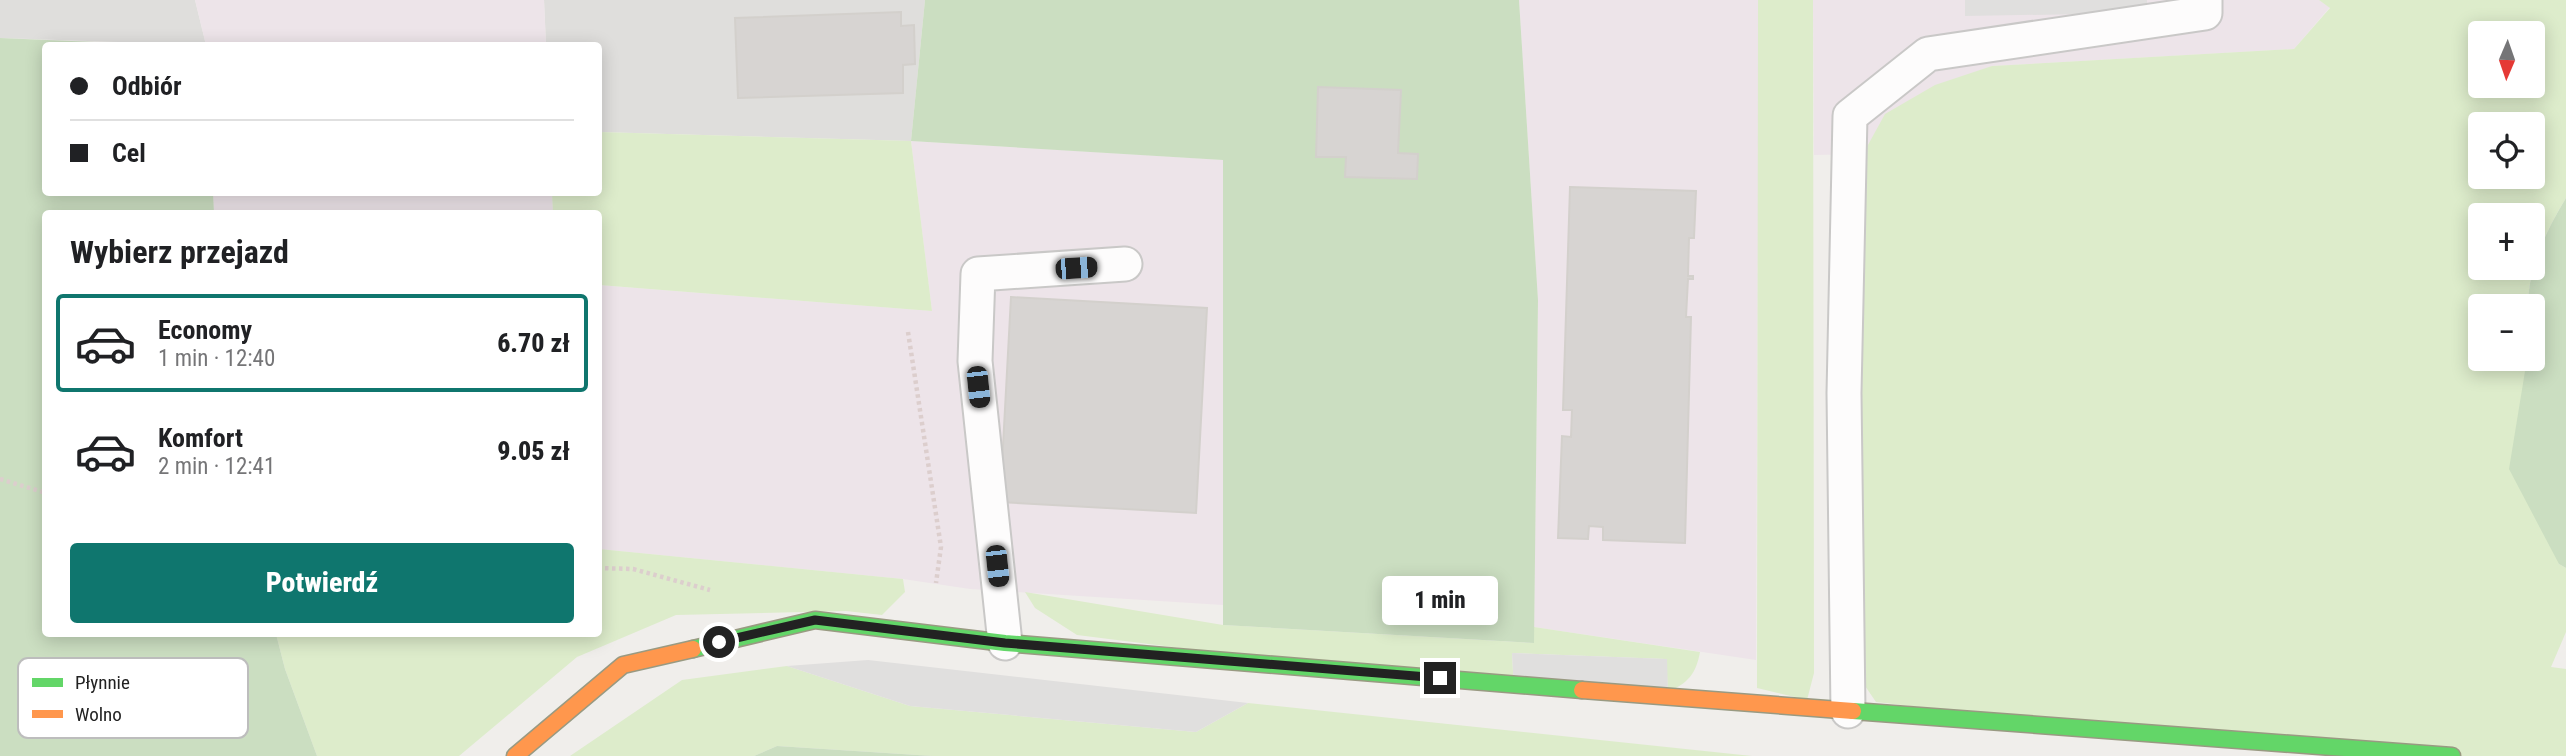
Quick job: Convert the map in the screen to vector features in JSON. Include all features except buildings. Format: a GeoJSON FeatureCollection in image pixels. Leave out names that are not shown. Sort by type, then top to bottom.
{"type":"FeatureCollection","features":[{"type":"Feature","properties":{"kind":"street"},"geometry":{"type":"LineString","coordinates":[[515,756],[623,665],[815,620],[1005,643],[1848,711],[2452,756]]}},
{"type":"Feature","properties":{"kind":"lane"},"geometry":{"type":"LineString","coordinates":[[1848,711],[1844,393],[1850,116],[1928,54],[2204,13],[2204,0]]}},
{"type":"Feature","properties":{"kind":"lane"},"geometry":{"type":"LineString","coordinates":[[1005,643],[975,361],[978,274],[1125,264]]}},
{"type":"Feature","properties":{"kind":"path"},"geometry":{"type":"LineString","coordinates":[[902,629],[933,600],[941,547],[908,332]]}},
{"type":"Feature","properties":{"kind":"path"},"geometry":{"type":"LineString","coordinates":[[0,479],[42,492]]}},
{"type":"Feature","properties":{"kind":"shaded area"},"geometry":{"type":"Polygon","coordinates":[[[0,0],[195,0],[205,42],[118,42],[0,38],[0,0]]]}},
{"type":"Feature","properties":{"kind":"shaded area"},"geometry":{"type":"Polygon","coordinates":[[[195,0],[544,0],[546,42],[205,42],[195,0]]]}},
{"type":"Feature","properties":{"kind":"shaded area"},"geometry":{"type":"Polygon","coordinates":[[[544,0],[925,0],[911,141],[602,132],[602,42],[546,42],[544,0]]]}},
{"type":"Feature","properties":{"kind":"shaded area"},"geometry":{"type":"Polygon","coordinates":[[[1519,0],[1759,0],[1756,660],[1534,627],[1538,300],[1519,0]]]}},
{"type":"Feature","properties":{"kind":"shaded area"},"geometry":{"type":"Polygon","coordinates":[[[1813,0],[2319,0],[2330,7],[2294,49],[1992,66],[1863,154],[1814,155],[1813,0]]]}},
{"type":"Feature","properties":{"kind":"shaded area"},"geometry":{"type":"Polygon","coordinates":[[[1965,0],[2147,0],[2147,13],[1965,16],[1965,0]]]}},
{"type":"Feature","properties":{"kind":"shaded area"},"geometry":{"type":"Polygon","coordinates":[[[911,141],[1224,160],[1223,605],[970,589],[903,579],[602,549],[602,285],[932,311],[911,141]]]}},
{"type":"Feature","properties":{"kind":"shaded area"},"geometry":{"type":"Polygon","coordinates":[[[213,196],[552,196],[553,210],[214,210],[213,196]]]}},
{"type":"Feature","properties":{"kind":"shaded area"},"geometry":{"type":"Polygon","coordinates":[[[1512,653],[1667,659],[1668,692],[1514,690],[1512,653]]]}},
{"type":"Feature","properties":{"kind":"shaded area"},"geometry":{"type":"Polygon","coordinates":[[[868,660],[1248,703],[1196,732],[910,706],[787,666],[868,660]]]}},
{"type":"Feature","properties":{"kind":"green space"},"geometry":{"type":"Polygon","coordinates":[[[925,0],[1519,0],[1538,300],[1534,643],[1223,625],[1223,160],[911,141],[925,0]]]}},
{"type":"Feature","properties":{"kind":"green space"},"geometry":{"type":"Polygon","coordinates":[[[1758,0],[1813,0],[1814,673],[1807,700],[1757,688],[1758,0]]]}},
{"type":"Feature","properties":{"kind":"green space"},"geometry":{"type":"Polygon","coordinates":[[[2319,0],[2566,0],[2566,198],[2545,239],[2545,203],[2468,203],[2468,280],[2531,280],[2529,294],[2468,294],[2468,371],[2529,371],[2559,564],[2566,568],[2566,632],[2551,667],[2566,669],[2566,756],[2346,756],[1876,702],[1861,680],[1863,154],[1885,114],[1935,85],[1992,66],[2294,49],[2330,8],[2319,0]]]}},
{"type":"Feature","properties":{"kind":"green space"},"geometry":{"type":"Polygon","coordinates":[[[0,38],[95,42],[42,42],[42,196],[213,196],[214,210],[42,210],[42,637],[277,637],[285,669],[317,756],[0,756],[0,38]]]}},
{"type":"Feature","properties":{"kind":"green space"},"geometry":{"type":"Polygon","coordinates":[[[602,132],[911,141],[932,311],[602,285],[602,210],[553,210],[552,196],[602,196],[602,132]]]}},
{"type":"Feature","properties":{"kind":"green space"},"geometry":{"type":"Polygon","coordinates":[[[2566,198],[2566,568],[2559,564],[2509,469],[2525,371],[2545,371],[2545,294],[2529,294],[2531,280],[2545,280],[2545,237],[2566,198]]]}},
{"type":"Feature","properties":{"kind":"green space"},"geometry":{"type":"Polygon","coordinates":[[[602,549],[903,579],[905,592],[882,615],[846,611],[676,615],[577,657],[459,756],[317,756],[285,669],[277,637],[602,637],[602,549]]]}},
{"type":"Feature","properties":{"kind":"green space"},"geometry":{"type":"Polygon","coordinates":[[[1025,592],[1223,625],[1534,643],[1534,627],[1700,652],[1690,677],[1668,692],[1666,659],[1512,653],[1514,690],[1077,635],[1035,608],[1025,592]]]}},
{"type":"Feature","properties":{"kind":"green space"},"geometry":{"type":"Polygon","coordinates":[[[787,666],[910,706],[1196,732],[1248,703],[1752,756],[933,756],[777,746],[754,756],[570,756],[682,680],[787,666]]]}},
{"type":"Feature","properties":{"kind":"green space"},"geometry":{"type":"Polygon","coordinates":[[[777,746],[933,756],[754,756],[777,746]]]}},
{"type":"Feature","properties":{"kind":"traffic: fast"},"geometry":{"type":"LineString","coordinates":[[693,649],[815,620],[1005,643],[1582,690]]}},
{"type":"Feature","properties":{"kind":"traffic: fast"},"geometry":{"type":"LineString","coordinates":[[1853,711],[2452,756]]}},
{"type":"Feature","properties":{"kind":"traffic: slow"},"geometry":{"type":"LineString","coordinates":[[515,756],[623,665],[693,649]]}},
{"type":"Feature","properties":{"kind":"traffic: slow"},"geometry":{"type":"LineString","coordinates":[[1582,690],[1853,711]]}},
{"type":"Feature","properties":{"kind":"route"},"geometry":{"type":"LineString","coordinates":[[719,642],[815,620],[1005,643],[1440,678]]}}]}
